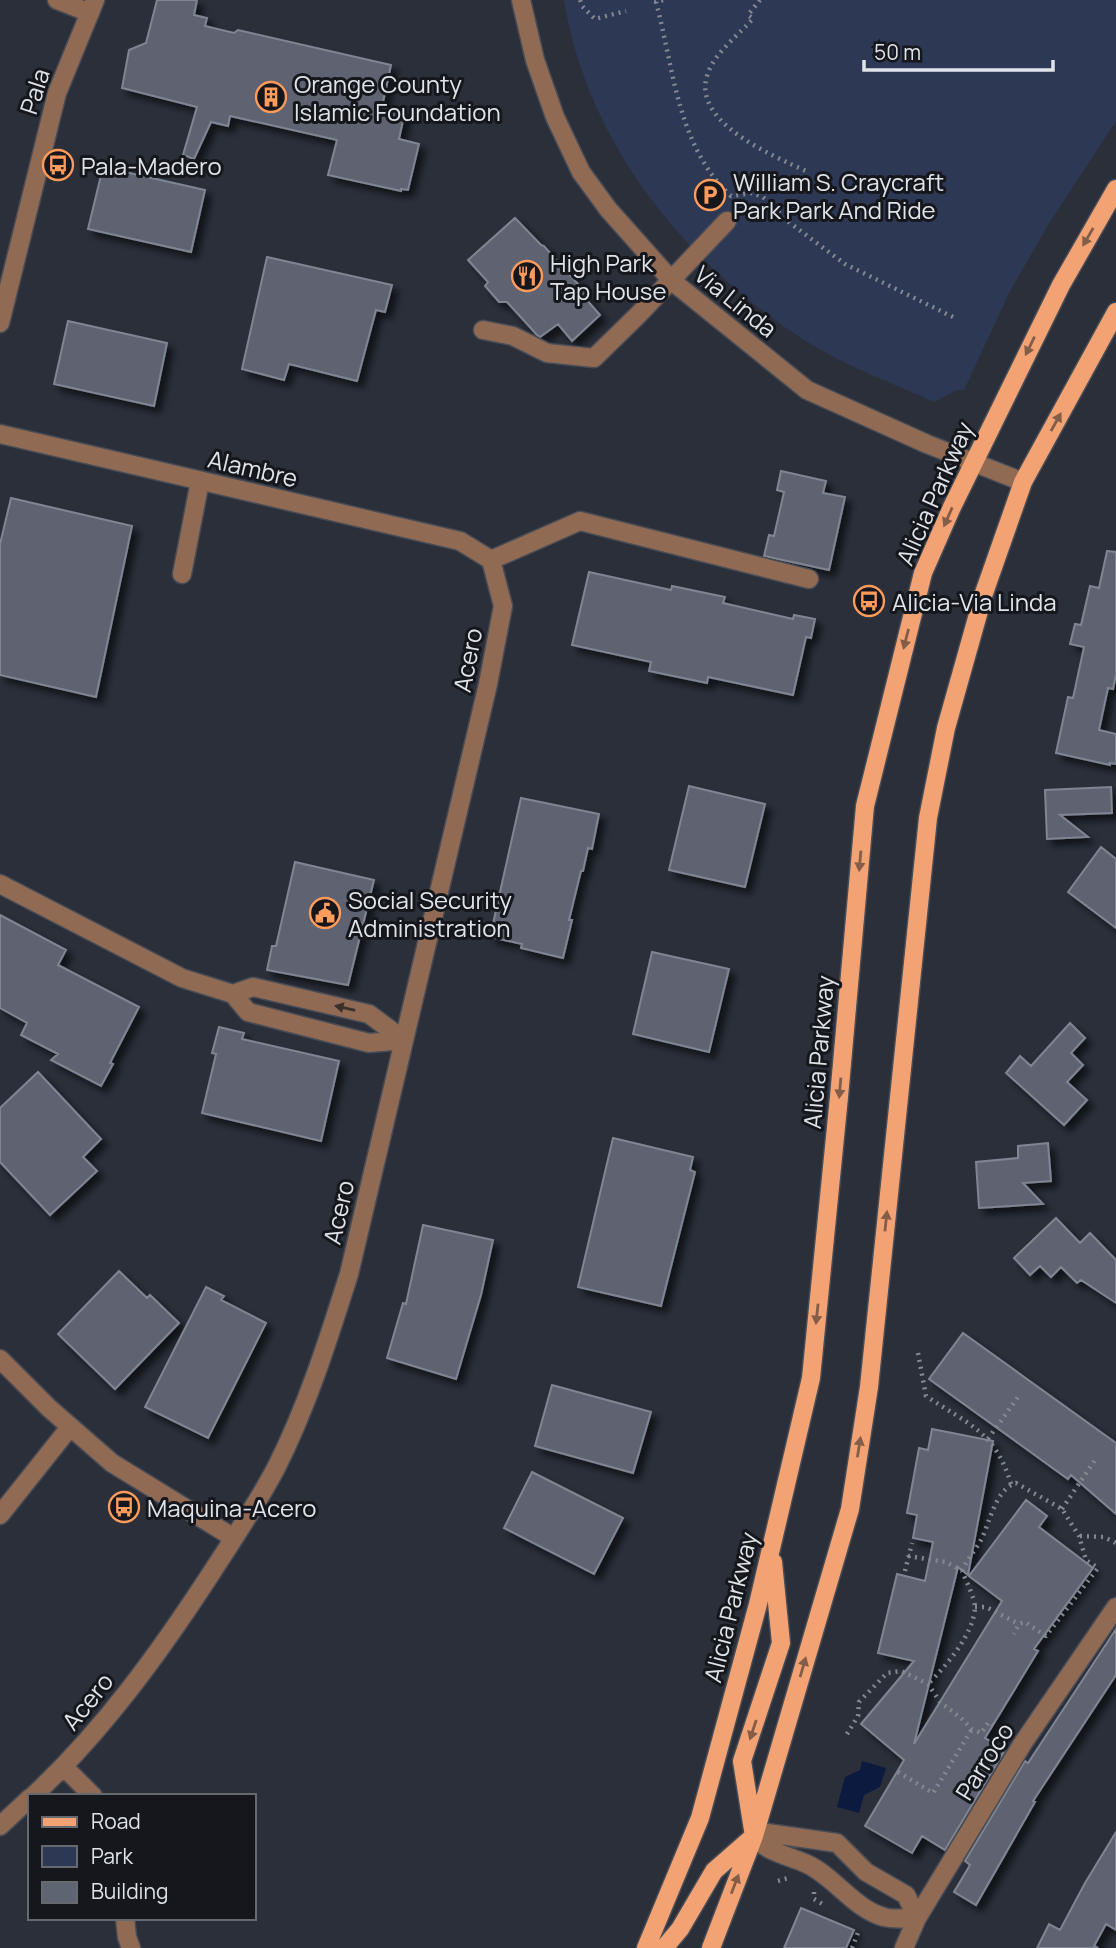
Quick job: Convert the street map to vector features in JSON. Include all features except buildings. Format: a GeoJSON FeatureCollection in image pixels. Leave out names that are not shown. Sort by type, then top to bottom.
{"type":"FeatureCollection","features":[{"type":"Feature","properties":{"kind":"main road","name":"Alicia Parkway"},"geometry":{"type":"LineString","coordinates":[[646,1948],[700,1818],[772,1544],[811,1378],[864,806],[923,573],[1060,285],[1116,189]]}},
{"type":"Feature","properties":{"kind":"main road"},"geometry":{"type":"LineString","coordinates":[[711,1948],[754,1836],[850,1509],[869,1387],[928,818],[946,728],[984,593],[1023,482],[1116,312]]}},
{"type":"Feature","properties":{"kind":"main road"},"geometry":{"type":"LineString","coordinates":[[754,1836],[742,1761],[781,1643],[772,1544]]}},
{"type":"Feature","properties":{"kind":"main road"},"geometry":{"type":"LineString","coordinates":[[664,1948],[680,1929],[714,1871],[754,1836]]}},
{"type":"Feature","properties":{"kind":"street"},"geometry":{"type":"LineString","coordinates":[[58,0],[92,6]]}},
{"type":"Feature","properties":{"kind":"street","name":"Via Linda"},"geometry":{"type":"LineString","coordinates":[[521,0],[535,60],[555,117],[581,172],[608,209],[672,281],[807,390],[927,444],[1023,482]]}},
{"type":"Feature","properties":{"kind":"street","name":"Pala"},"geometry":{"type":"LineString","coordinates":[[0,323],[57,93],[92,6]]}},
{"type":"Feature","properties":{"kind":"street"},"geometry":{"type":"LineString","coordinates":[[484,330],[513,336],[547,353],[594,358],[672,281],[727,221]]}},
{"type":"Feature","properties":{"kind":"street","name":"Alambre"},"geometry":{"type":"LineString","coordinates":[[0,434],[460,541],[491,560]]}},
{"type":"Feature","properties":{"kind":"street"},"geometry":{"type":"LineString","coordinates":[[182,574],[200,481]]}},
{"type":"Feature","properties":{"kind":"street"},"geometry":{"type":"LineString","coordinates":[[491,560],[580,521],[809,579]]}},
{"type":"Feature","properties":{"kind":"street","name":"Acero"},"geometry":{"type":"LineString","coordinates":[[37,1794],[97,1730],[179,1623],[276,1468],[319,1369],[349,1274],[488,684],[503,606],[491,560]]}},
{"type":"Feature","properties":{"kind":"street"},"geometry":{"type":"LineString","coordinates":[[0,884],[182,978],[233,994],[248,1012],[369,1043],[404,1040]]}},
{"type":"Feature","properties":{"kind":"street"},"geometry":{"type":"LineString","coordinates":[[233,994],[253,987],[369,1014],[404,1040]]}},
{"type":"Feature","properties":{"kind":"street"},"geometry":{"type":"LineString","coordinates":[[0,1359],[70,1427],[112,1463],[234,1538]]}},
{"type":"Feature","properties":{"kind":"street"},"geometry":{"type":"LineString","coordinates":[[0,1515],[70,1427]]}},
{"type":"Feature","properties":{"kind":"street","name":"Parroco"},"geometry":{"type":"LineString","coordinates":[[904,1948],[917,1918],[1023,1743],[1116,1607]]}},
{"type":"Feature","properties":{"kind":"street"},"geometry":{"type":"LineString","coordinates":[[64,1767],[91,1794]]}},
{"type":"Feature","properties":{"kind":"street","name":"Acero"},"geometry":{"type":"LineString","coordinates":[[0,1826],[28,1802]]}},
{"type":"Feature","properties":{"kind":"street"},"geometry":{"type":"LineString","coordinates":[[767,1833],[837,1843],[866,1872],[906,1895],[917,1918],[884,1917],[859,1904],[807,1864],[761,1845],[754,1836],[767,1833]]}},
{"type":"Feature","properties":{"kind":"street"},"geometry":{"type":"LineString","coordinates":[[125,1920],[131,1948]]}},
{"type":"Feature","properties":{"kind":"path"},"geometry":{"type":"LineString","coordinates":[[580,0],[582,6],[595,19],[626,11]]}},
{"type":"Feature","properties":{"kind":"path"},"geometry":{"type":"LineString","coordinates":[[663,0],[656,2],[667,41],[679,104],[695,148],[721,187],[731,196],[752,193],[763,197],[790,223],[845,264],[953,317]]}},
{"type":"Feature","properties":{"kind":"path"},"geometry":{"type":"LineString","coordinates":[[760,0],[748,15],[753,19],[708,72],[705,85],[710,104],[718,117],[745,142],[806,172]]}},
{"type":"Feature","properties":{"kind":"path"},"geometry":{"type":"LineString","coordinates":[[918,1353],[926,1396],[988,1439],[998,1450],[1012,1484]]}},
{"type":"Feature","properties":{"kind":"path"},"geometry":{"type":"LineString","coordinates":[[988,1439],[1018,1398]]}},
{"type":"Feature","properties":{"kind":"path"},"geometry":{"type":"LineString","coordinates":[[1062,1508],[1095,1460]]}},
{"type":"Feature","properties":{"kind":"path"},"geometry":{"type":"LineString","coordinates":[[962,1571],[981,1541],[998,1501],[1012,1484],[1016,1483],[1062,1508],[1079,1536],[1086,1560],[1098,1568],[1046,1636],[1025,1622],[1019,1625],[1014,1634]]}},
{"type":"Feature","properties":{"kind":"path"},"geometry":{"type":"LineString","coordinates":[[1079,1536],[1104,1536],[1116,1543]]}},
{"type":"Feature","properties":{"kind":"path"},"geometry":{"type":"LineString","coordinates":[[905,1571],[912,1543]]}},
{"type":"Feature","properties":{"kind":"path"},"geometry":{"type":"LineString","coordinates":[[908,1556],[946,1562],[962,1571],[975,1607],[967,1631],[951,1660],[928,1684]]}},
{"type":"Feature","properties":{"kind":"path"},"geometry":{"type":"LineString","coordinates":[[975,1607],[986,1607],[1019,1625]]}},
{"type":"Feature","properties":{"kind":"path"},"geometry":{"type":"LineString","coordinates":[[847,1734],[858,1716],[859,1702],[887,1674],[901,1671],[928,1684],[940,1702],[972,1729],[981,1733],[989,1722],[1023,1743]]}},
{"type":"Feature","properties":{"kind":"path"},"geometry":{"type":"LineString","coordinates":[[898,1772],[933,1793],[972,1729]]}},
{"type":"Feature","properties":{"kind":"path"},"geometry":{"type":"LineString","coordinates":[[852,1948],[859,1930]]}},
{"type":"Feature","properties":{"kind":"green space"},"geometry":{"type":"Polygon","coordinates":[[[564,0],[1116,0],[1116,121],[1050,222],[1011,289],[964,390],[957,390],[934,402],[814,346],[769,316],[726,281],[687,242],[652,200],[621,154],[595,105],[576,54],[564,0]]]}},
{"type":"Feature","properties":{"kind":"shaded area"},"geometry":{"type":"Polygon","coordinates":[[[862,1761],[886,1768],[880,1787],[864,1795],[859,1813],[837,1807],[845,1777],[860,1770],[862,1761]]]}},
{"type":"Feature","properties":{"kind":"place","name":"Orange County Islamic Foundation"},"geometry":{"type":"Point","coordinates":[271,97]}},
{"type":"Feature","properties":{"kind":"place","name":"Pala-Madero"},"geometry":{"type":"Point","coordinates":[58,165]}},
{"type":"Feature","properties":{"kind":"place","name":"William S. Craycraft Park Park And Ride"},"geometry":{"type":"Point","coordinates":[710,195]}},
{"type":"Feature","properties":{"kind":"place","name":"High Park Tap House"},"geometry":{"type":"Point","coordinates":[527,276]}},
{"type":"Feature","properties":{"kind":"place","name":"Alicia-Via Linda"},"geometry":{"type":"Point","coordinates":[869,601]}},
{"type":"Feature","properties":{"kind":"place","name":"Social Security Administration"},"geometry":{"type":"Point","coordinates":[325,913]}},
{"type":"Feature","properties":{"kind":"place","name":"Maquina-Acero"},"geometry":{"type":"Point","coordinates":[124,1507]}}]}
